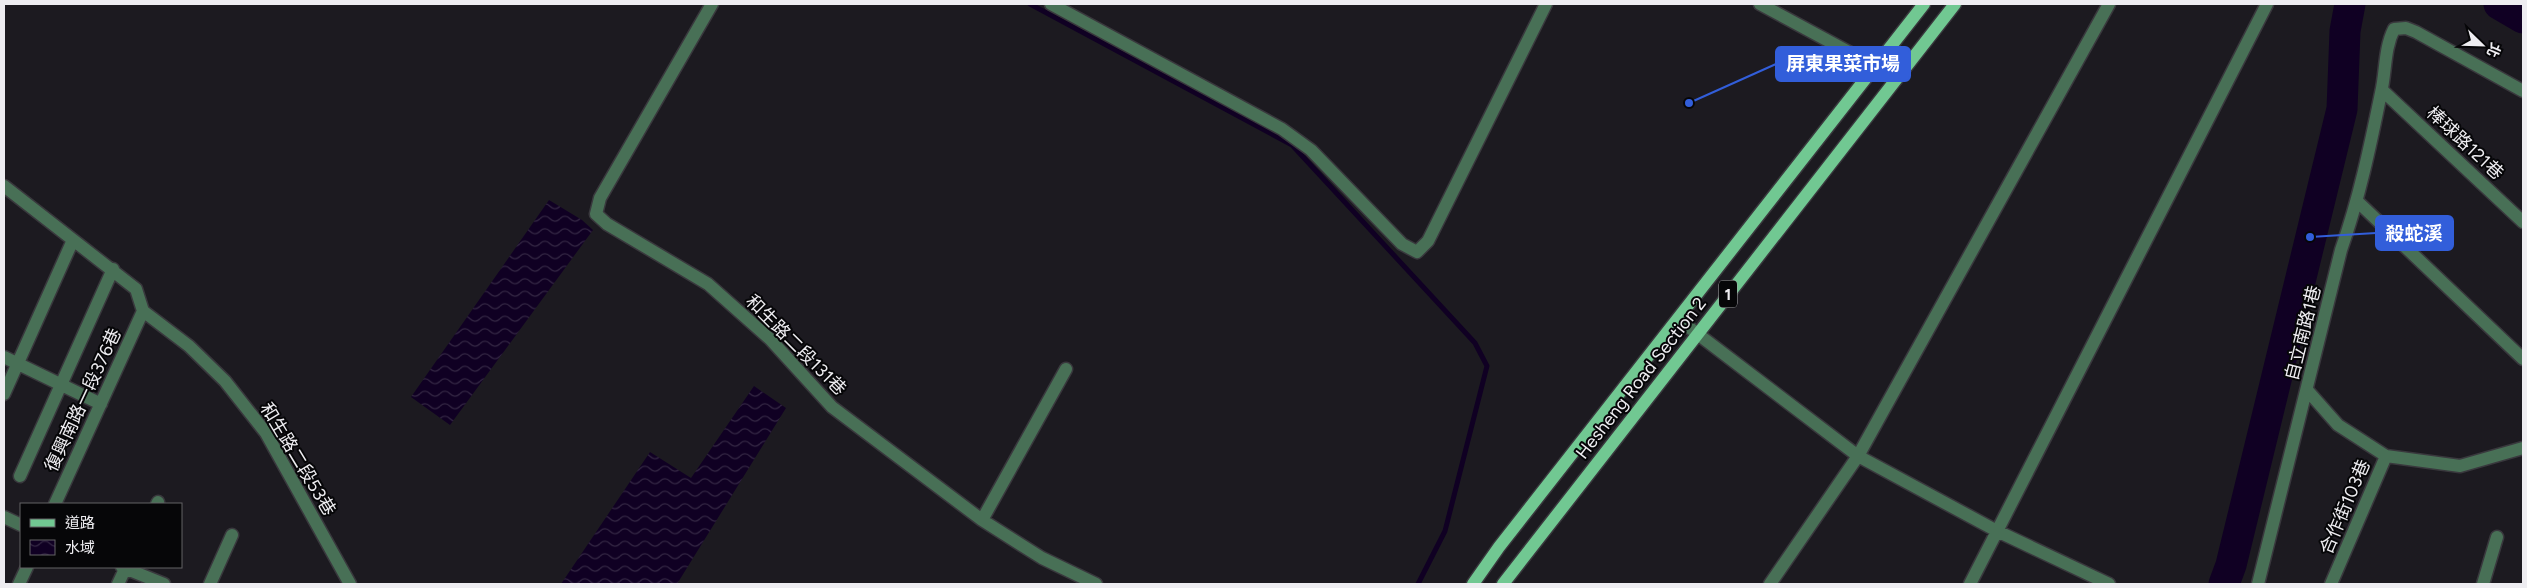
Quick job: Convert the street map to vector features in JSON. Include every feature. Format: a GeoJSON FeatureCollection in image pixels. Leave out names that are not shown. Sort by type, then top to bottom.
{"type":"FeatureCollection","features":[{"type":"Feature","properties":{"kind":"main road","name":"Hesheng Road Section 2"},"geometry":{"type":"LineString","coordinates":[[1473,584],[1499,547],[1924,4]]}},
{"type":"Feature","properties":{"kind":"main road","name":"Hesheng Road Section 2"},"geometry":{"type":"LineString","coordinates":[[1503,584],[1955,4]]}},
{"type":"Feature","properties":{"kind":"street","name":"和生路二段131巷"},"geometry":{"type":"LineString","coordinates":[[712,4],[600,198],[596,214],[607,224],[708,284],[770,338],[832,407],[982,520],[1042,558],[1096,584]]}},
{"type":"Feature","properties":{"kind":"street"},"geometry":{"type":"LineString","coordinates":[[1051,4],[1282,129],[1312,150],[1402,244],[1416,252],[1428,241],[1546,4]]}},
{"type":"Feature","properties":{"kind":"street"},"geometry":{"type":"LineString","coordinates":[[1760,4],[1897,78]]}},
{"type":"Feature","properties":{"kind":"street"},"geometry":{"type":"LineString","coordinates":[[1770,584],[1858,456],[2109,4]]}},
{"type":"Feature","properties":{"kind":"street"},"geometry":{"type":"LineString","coordinates":[[1970,584],[2267,4]]}},
{"type":"Feature","properties":{"kind":"street","name":"自立南路1巷"},"geometry":{"type":"LineString","coordinates":[[2258,584],[2341,250],[2358,202],[2382,90],[2388,40],[2394,29],[2406,28],[2523,91]]}},
{"type":"Feature","properties":{"kind":"street","name":"棒球路121巷"},"geometry":{"type":"LineString","coordinates":[[2382,90],[2523,222]]}},
{"type":"Feature","properties":{"kind":"street"},"geometry":{"type":"LineString","coordinates":[[5,189],[113,269],[136,289],[143,311]]}},
{"type":"Feature","properties":{"kind":"street"},"geometry":{"type":"LineString","coordinates":[[2358,202],[2523,359]]}},
{"type":"Feature","properties":{"kind":"street"},"geometry":{"type":"LineString","coordinates":[[4,394],[73,240]]}},
{"type":"Feature","properties":{"kind":"street"},"geometry":{"type":"LineString","coordinates":[[20,476],[113,269]]}},
{"type":"Feature","properties":{"kind":"street","name":"復興南路一段376巷"},"geometry":{"type":"LineString","coordinates":[[55,503],[143,311]]}},
{"type":"Feature","properties":{"kind":"street","name":"和生路二段53巷"},"geometry":{"type":"LineString","coordinates":[[143,311],[189,346],[225,381],[266,433],[350,584]]}},
{"type":"Feature","properties":{"kind":"street"},"geometry":{"type":"LineString","coordinates":[[1678,319],[1858,456],[1997,531],[2109,584]]}},
{"type":"Feature","properties":{"kind":"street"},"geometry":{"type":"LineString","coordinates":[[4,357],[101,404]]}},
{"type":"Feature","properties":{"kind":"street"},"geometry":{"type":"LineString","coordinates":[[982,520],[1066,369]]}},
{"type":"Feature","properties":{"kind":"street","name":"合作街103巷"},"geometry":{"type":"LineString","coordinates":[[2307,390],[2338,425],[2386,456],[2331,584]]}},
{"type":"Feature","properties":{"kind":"street"},"geometry":{"type":"LineString","coordinates":[[2386,456],[2460,466],[2523,448]]}},
{"type":"Feature","properties":{"kind":"street"},"geometry":{"type":"LineString","coordinates":[[4,517],[20,525]]}},
{"type":"Feature","properties":{"kind":"street"},"geometry":{"type":"LineString","coordinates":[[210,584],[232,535]]}},
{"type":"Feature","properties":{"kind":"street"},"geometry":{"type":"LineString","coordinates":[[2483,584],[2497,537]]}},
{"type":"Feature","properties":{"kind":"street"},"geometry":{"type":"LineString","coordinates":[[19,584],[27,568]]}},
{"type":"Feature","properties":{"kind":"street"},"geometry":{"type":"LineString","coordinates":[[118,584],[125,568]]}},
{"type":"Feature","properties":{"kind":"street"},"geometry":{"type":"LineString","coordinates":[[127,568],[164,584]]}},
{"type":"Feature","properties":{"kind":"water"},"geometry":{"type":"Polygon","coordinates":[[[549,200],[582,220],[593,230],[450,425],[411,397],[549,200]]]}},
{"type":"Feature","properties":{"kind":"water"},"geometry":{"type":"Polygon","coordinates":[[[754,386],[786,408],[677,584],[561,584],[650,452],[691,478],[754,386]]]}},
{"type":"Feature","properties":{"kind":"waterway"},"geometry":{"type":"LineString","coordinates":[[1030,4],[1292,145],[1475,343],[1487,366],[1445,531],[1418,584]]}},
{"type":"Feature","properties":{"kind":"waterway"},"geometry":{"type":"LineString","coordinates":[[2224,584],[2231,565],[2342,109],[2345,31],[2350,4]]}},
{"type":"Feature","properties":{"kind":"waterway"},"geometry":{"type":"LineString","coordinates":[[2499,4],[2523,18]]}},
{"type":"Feature","properties":{"kind":"place","name":"屏東果菜市場"},"geometry":{"type":"Point","coordinates":[1689,103]}},
{"type":"Feature","properties":{"kind":"place","name":"殺蛇溪"},"geometry":{"type":"Point","coordinates":[2310,237]}}]}
